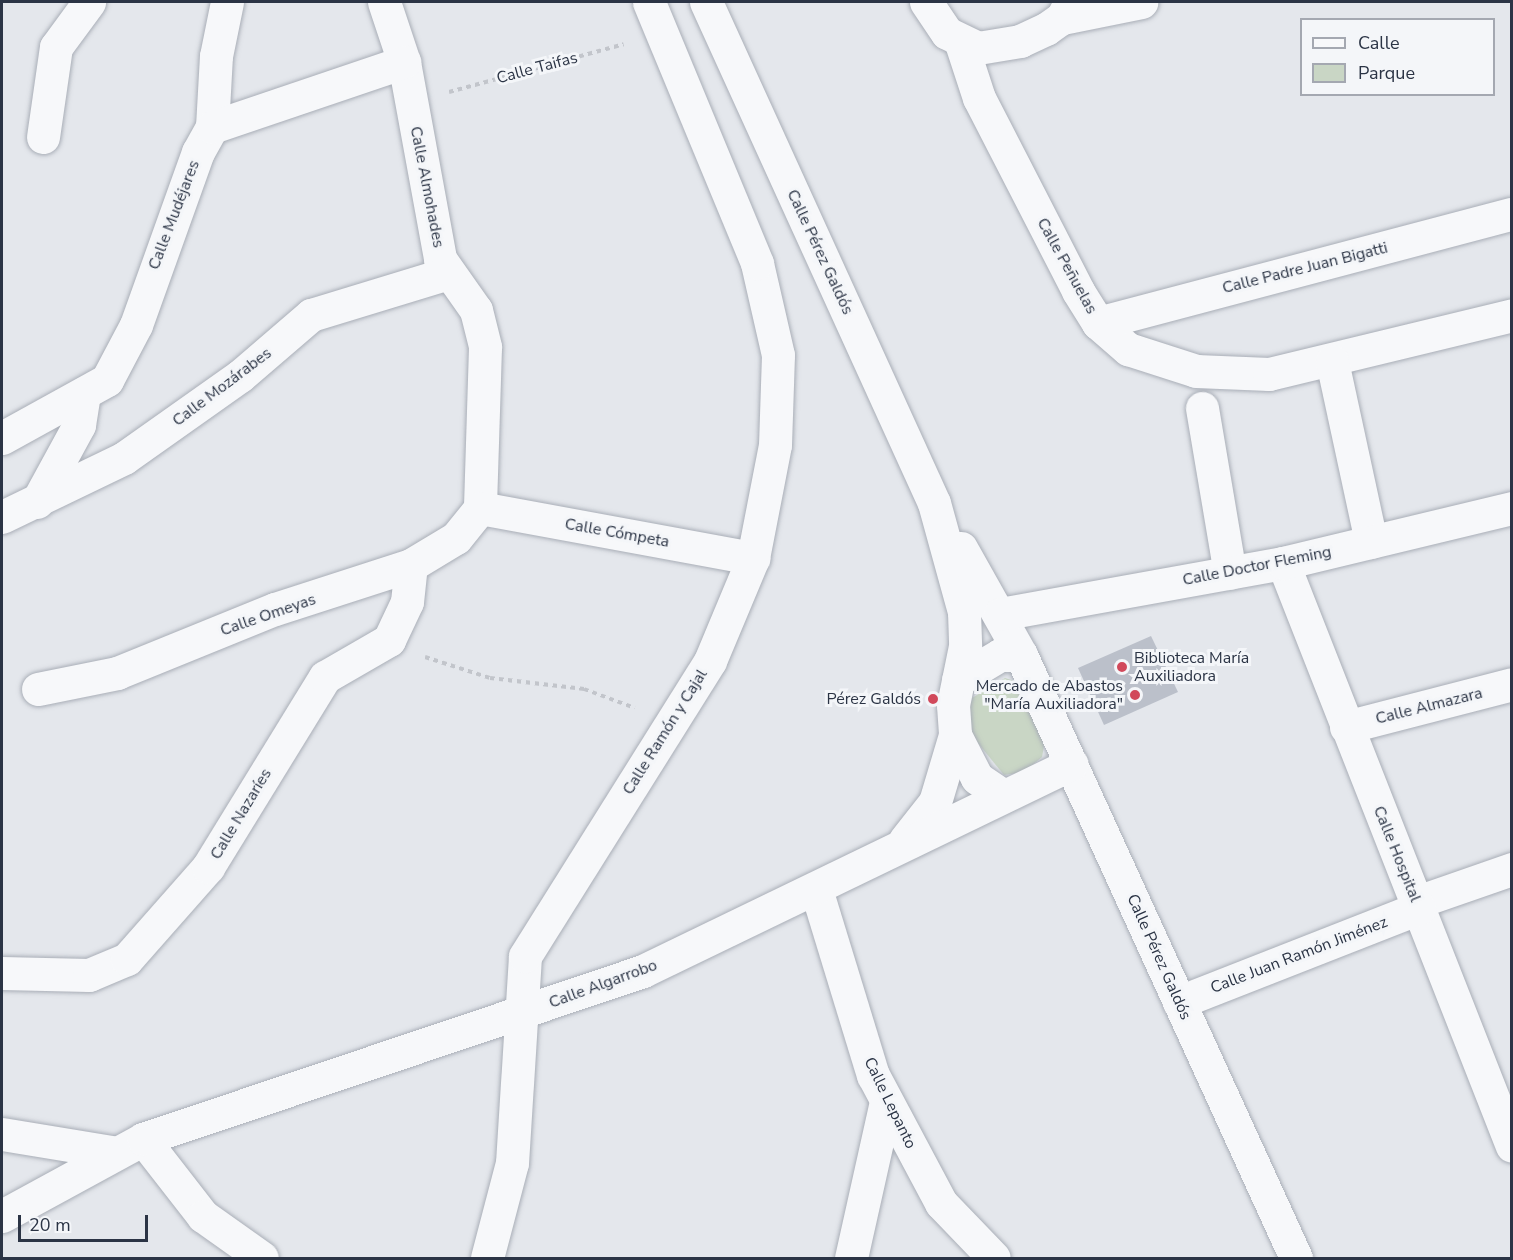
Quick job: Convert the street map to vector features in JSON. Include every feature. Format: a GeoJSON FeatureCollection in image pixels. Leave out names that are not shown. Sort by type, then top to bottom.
{"type":"FeatureCollection","features":[{"type":"Feature","properties":{"kind":"street"},"geometry":{"type":"LineString","coordinates":[[43,137],[56,47],[89,2]]}},
{"type":"Feature","properties":{"kind":"street"},"geometry":{"type":"LineString","coordinates":[[227,2],[217,47],[212,127],[404,62]]}},
{"type":"Feature","properties":{"kind":"street","name":"Calle Almohades"},"geometry":{"type":"LineString","coordinates":[[384,2],[404,62],[432,227],[448,273],[476,310],[485,347],[480,508]]}},
{"type":"Feature","properties":{"kind":"street"},"geometry":{"type":"LineString","coordinates":[[649,2],[662,34]]}},
{"type":"Feature","properties":{"kind":"street","name":"Calle Pérez Galdós"},"geometry":{"type":"LineString","coordinates":[[706,2],[934,503],[1000,614],[1021,655],[1296,1258]]}},
{"type":"Feature","properties":{"kind":"street"},"geometry":{"type":"LineString","coordinates":[[926,2],[947,33],[961,43],[998,47],[1066,10],[1141,2]]}},
{"type":"Feature","properties":{"kind":"street","name":"Calle Ramón y Cajal"},"geometry":{"type":"LineString","coordinates":[[487,1258],[512,1163],[520,978],[534,935],[710,661],[753,558],[775,433],[778,355],[760,275],[662,34]]}},
{"type":"Feature","properties":{"kind":"street","name":"Calle Peñuelas"},"geometry":{"type":"LineString","coordinates":[[961,43],[979,98],[1098,322],[1128,349],[1196,371],[1269,374],[1332,361],[1512,315]]}},
{"type":"Feature","properties":{"kind":"street","name":"Calle Mudéjares"},"geometry":{"type":"LineString","coordinates":[[2,438],[107,380],[136,325],[198,152],[212,127]]}},
{"type":"Feature","properties":{"kind":"street","name":"Calle Padre Juan Bigatti"},"geometry":{"type":"LineString","coordinates":[[1098,322],[1512,214]]}},
{"type":"Feature","properties":{"kind":"street","name":"Calle Mozárabes"},"geometry":{"type":"LineString","coordinates":[[2,517],[124,458],[240,376],[311,315],[448,273]]}},
{"type":"Feature","properties":{"kind":"street"},"geometry":{"type":"LineString","coordinates":[[1332,361],[1371,542]]}},
{"type":"Feature","properties":{"kind":"street"},"geometry":{"type":"LineString","coordinates":[[37,502],[79,425],[84,393]]}},
{"type":"Feature","properties":{"kind":"street"},"geometry":{"type":"LineString","coordinates":[[1202,408],[1230,573]]}},
{"type":"Feature","properties":{"kind":"street","name":"Calle Pérez Galdós"},"geometry":{"type":"LineString","coordinates":[[897,849],[935,802],[955,735],[964,612],[934,503]]}},
{"type":"Feature","properties":{"kind":"street","name":"Calle Cómpeta"},"geometry":{"type":"LineString","coordinates":[[480,508],[753,558]]}},
{"type":"Feature","properties":{"kind":"street","name":"Calle Omeyas"},"geometry":{"type":"LineString","coordinates":[[38,689],[117,673],[275,609],[411,565],[456,538],[480,508]]}},
{"type":"Feature","properties":{"kind":"street","name":"Calle Doctor Fleming"},"geometry":{"type":"LineString","coordinates":[[1000,614],[1283,563],[1512,508]]}},
{"type":"Feature","properties":{"kind":"street","name":"Calle Hospital"},"geometry":{"type":"LineString","coordinates":[[1283,563],[1512,1146]]}},
{"type":"Feature","properties":{"kind":"street"},"geometry":{"type":"LineString","coordinates":[[389,640],[407,602],[411,565]]}},
{"type":"Feature","properties":{"kind":"street","name":"Calle Nazaríes"},"geometry":{"type":"LineString","coordinates":[[2,973],[89,975],[127,958],[208,867],[325,677],[389,640]]}},
{"type":"Feature","properties":{"kind":"street"},"geometry":{"type":"LineString","coordinates":[[958,680],[1000,655],[1021,655]]}},
{"type":"Feature","properties":{"kind":"street","name":"Calle Almazara"},"geometry":{"type":"LineString","coordinates":[[1346,727],[1512,684]]}},
{"type":"Feature","properties":{"kind":"street"},"geometry":{"type":"LineString","coordinates":[[955,735],[977,778],[1004,796]]}},
{"type":"Feature","properties":{"kind":"street","name":"Calle Algarrobo"},"geometry":{"type":"LineString","coordinates":[[2,1216],[112,1152],[142,1139],[643,971],[1072,764]]}},
{"type":"Feature","properties":{"kind":"street","name":"Calle Juan Ramón Jiménez"},"geometry":{"type":"LineString","coordinates":[[1179,1002],[1512,869]]}},
{"type":"Feature","properties":{"kind":"street","name":"Calle Lepanto"},"geometry":{"type":"LineString","coordinates":[[816,889],[854,1021],[886,1101],[941,1203],[994,1258]]}},
{"type":"Feature","properties":{"kind":"street"},"geometry":{"type":"LineString","coordinates":[[851,1258],[886,1101]]}},
{"type":"Feature","properties":{"kind":"street"},"geometry":{"type":"LineString","coordinates":[[2,1134],[112,1152]]}},
{"type":"Feature","properties":{"kind":"street"},"geometry":{"type":"LineString","coordinates":[[142,1139],[203,1216],[262,1258]]}},
{"type":"Feature","properties":{"kind":"path","name":"Calle Taifas"},"geometry":{"type":"LineString","coordinates":[[411,102],[662,34]]}},
{"type":"Feature","properties":{"kind":"path"},"geometry":{"type":"LineString","coordinates":[[389,640],[459,671],[584,689],[671,725]]}},
{"type":"Feature","properties":{"kind":"green space"},"geometry":{"type":"Polygon","coordinates":[[[1005,678],[1021,683],[1046,735],[1042,757],[1024,772],[1004,775],[973,737],[968,714],[972,698],[1005,678]]]}},
{"type":"Feature","properties":{"kind":"building"},"geometry":{"type":"Polygon","coordinates":[[[1151,636],[1178,692],[1104,725],[1078,668],[1151,636]]]}},
{"type":"Feature","properties":{"kind":"place","name":"Biblioteca María Auxiliadora"},"geometry":{"type":"Point","coordinates":[1122,667]}},
{"type":"Feature","properties":{"kind":"place","name":"Mercado de Abastos \"María Auxiliadora\""},"geometry":{"type":"Point","coordinates":[1135,695]}},
{"type":"Feature","properties":{"kind":"place","name":"Pérez Galdós"},"geometry":{"type":"Point","coordinates":[933,699]}}]}
